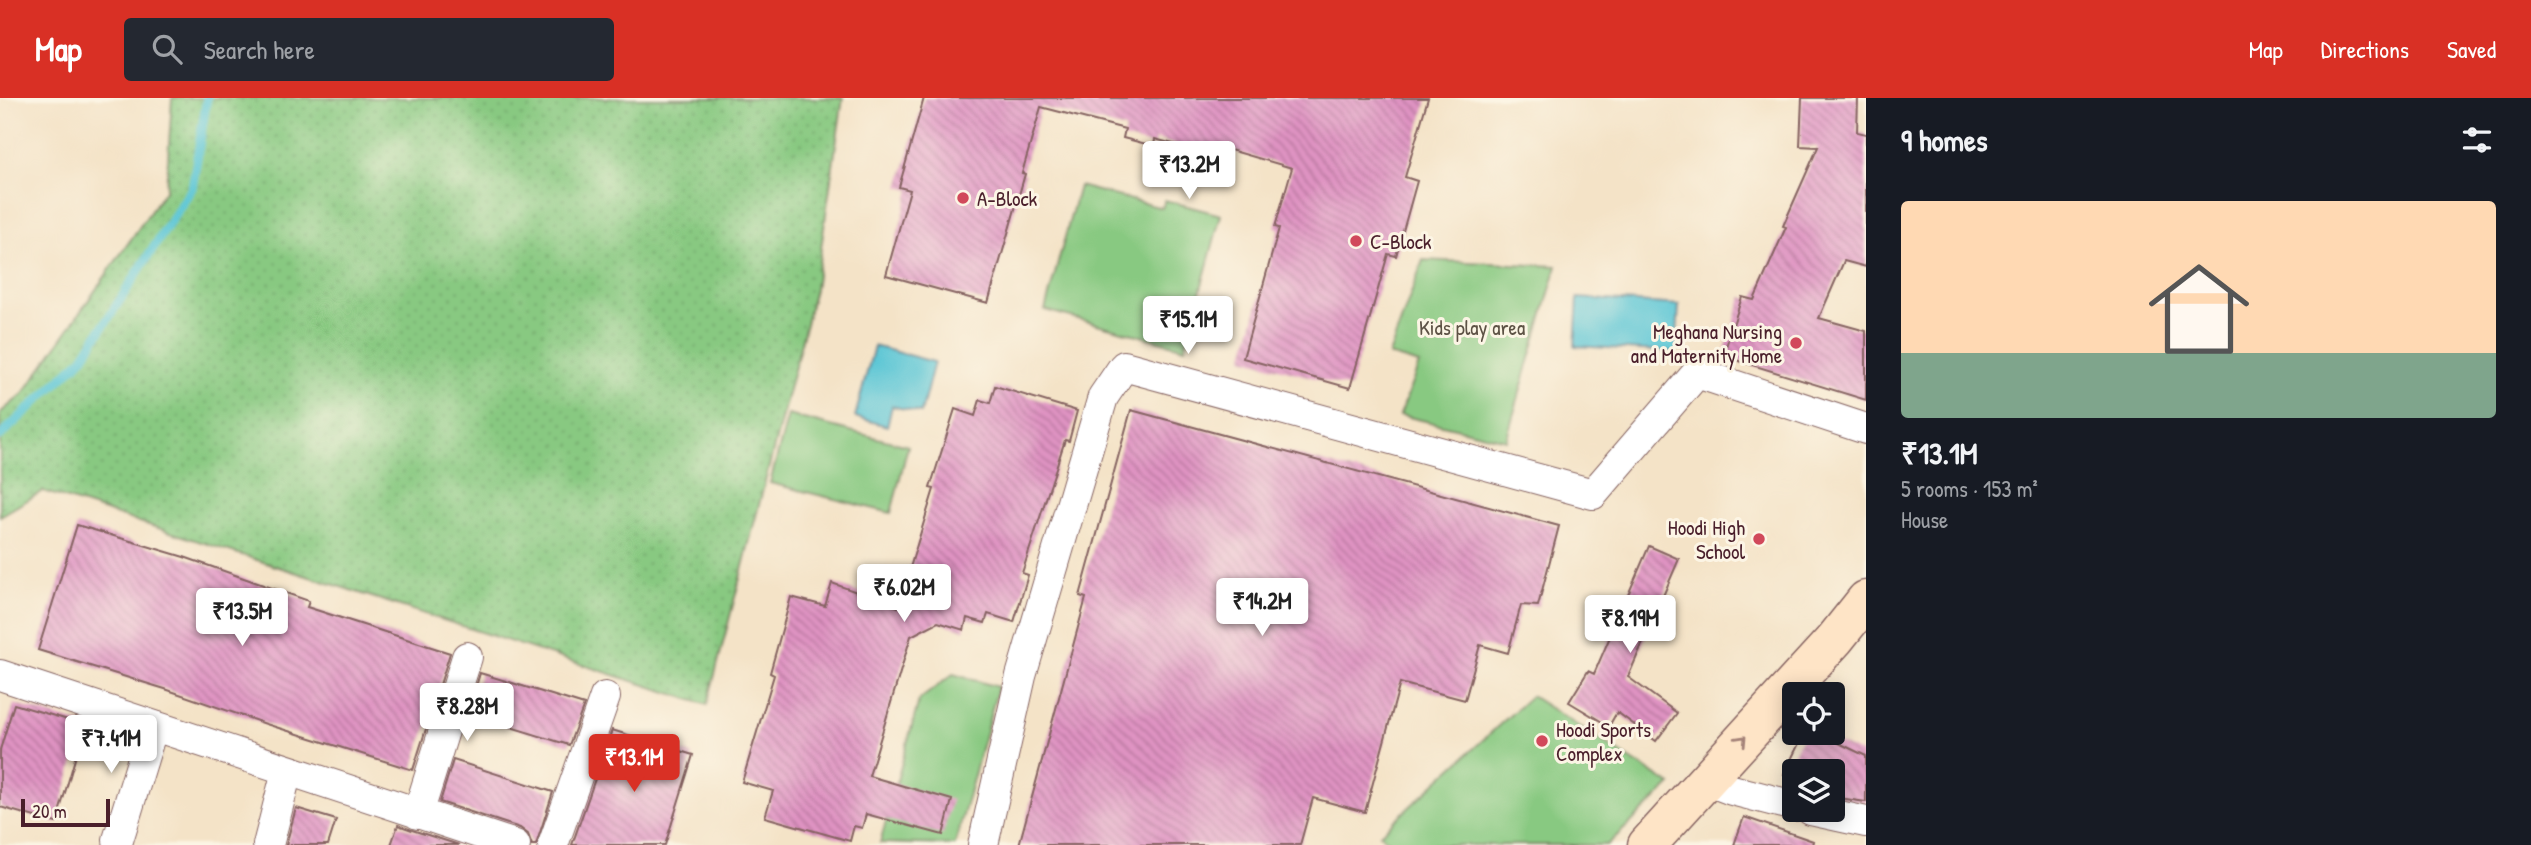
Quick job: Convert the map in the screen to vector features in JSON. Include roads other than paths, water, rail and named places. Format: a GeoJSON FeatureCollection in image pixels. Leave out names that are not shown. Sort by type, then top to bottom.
{"type":"FeatureCollection","features":[{"type":"Feature","properties":{"kind":"main road"},"geometry":{"type":"LineString","coordinates":[[1681,845],[1719,785],[1866,600]]}},
{"type":"Feature","properties":{"kind":"main road"},"geometry":{"type":"LineString","coordinates":[[1831,682],[1866,644]]}},
{"type":"Feature","properties":{"kind":"main road"},"geometry":{"type":"LineString","coordinates":[[1647,845],[1782,733]]}},
{"type":"Feature","properties":{"kind":"street"},"geometry":{"type":"LineString","coordinates":[[983,845],[1021,676],[1103,397],[1124,366],[1593,494],[1697,373],[1866,429]]}},
{"type":"Feature","properties":{"kind":"street"},"geometry":{"type":"LineString","coordinates":[[418,814],[467,657]]}},
{"type":"Feature","properties":{"kind":"street"},"geometry":{"type":"LineString","coordinates":[[0,675],[516,845]]}},
{"type":"Feature","properties":{"kind":"street"},"geometry":{"type":"LineString","coordinates":[[553,845],[605,697]]}},
{"type":"Feature","properties":{"kind":"street"},"geometry":{"type":"LineString","coordinates":[[118,840],[153,726]]}},
{"type":"Feature","properties":{"kind":"street"},"geometry":{"type":"LineString","coordinates":[[268,845],[287,771]]}},
{"type":"Feature","properties":{"kind":"street"},"geometry":{"type":"LineString","coordinates":[[1719,785],[1782,803]]}},
{"type":"Feature","properties":{"kind":"street"},"geometry":{"type":"LineString","coordinates":[[1845,817],[1866,822]]}},
{"type":"Feature","properties":{"kind":"water"},"geometry":{"type":"Polygon","coordinates":[[[1578,298],[1679,305],[1676,352],[1575,346],[1578,298]]]}},
{"type":"Feature","properties":{"kind":"water"},"geometry":{"type":"Polygon","coordinates":[[[874,346],[934,362],[921,413],[892,406],[887,426],[855,417],[874,346]]]}},
{"type":"Feature","properties":{"kind":"waterway"},"geometry":{"type":"LineString","coordinates":[[0,436],[82,359],[192,188],[207,98]]}},
{"type":"Feature","properties":{"kind":"place","name":"A-Block"},"geometry":{"type":"Point","coordinates":[963,198]}},
{"type":"Feature","properties":{"kind":"place","name":"C-Block"},"geometry":{"type":"Point","coordinates":[1356,241]}},
{"type":"Feature","properties":{"kind":"place","name":"Meghana Nursing and Maternity Home"},"geometry":{"type":"Point","coordinates":[1796,343]}},
{"type":"Feature","properties":{"kind":"place","name":"Hoodi High School"},"geometry":{"type":"Point","coordinates":[1759,539]}},
{"type":"Feature","properties":{"kind":"place","name":"Hoodi Sports Complex"},"geometry":{"type":"Point","coordinates":[1542,741]}},
{"type":"Feature","properties":{"kind":"park label","name":"Kids play area"},"geometry":{"type":"Point","coordinates":[1472,327]}}]}
